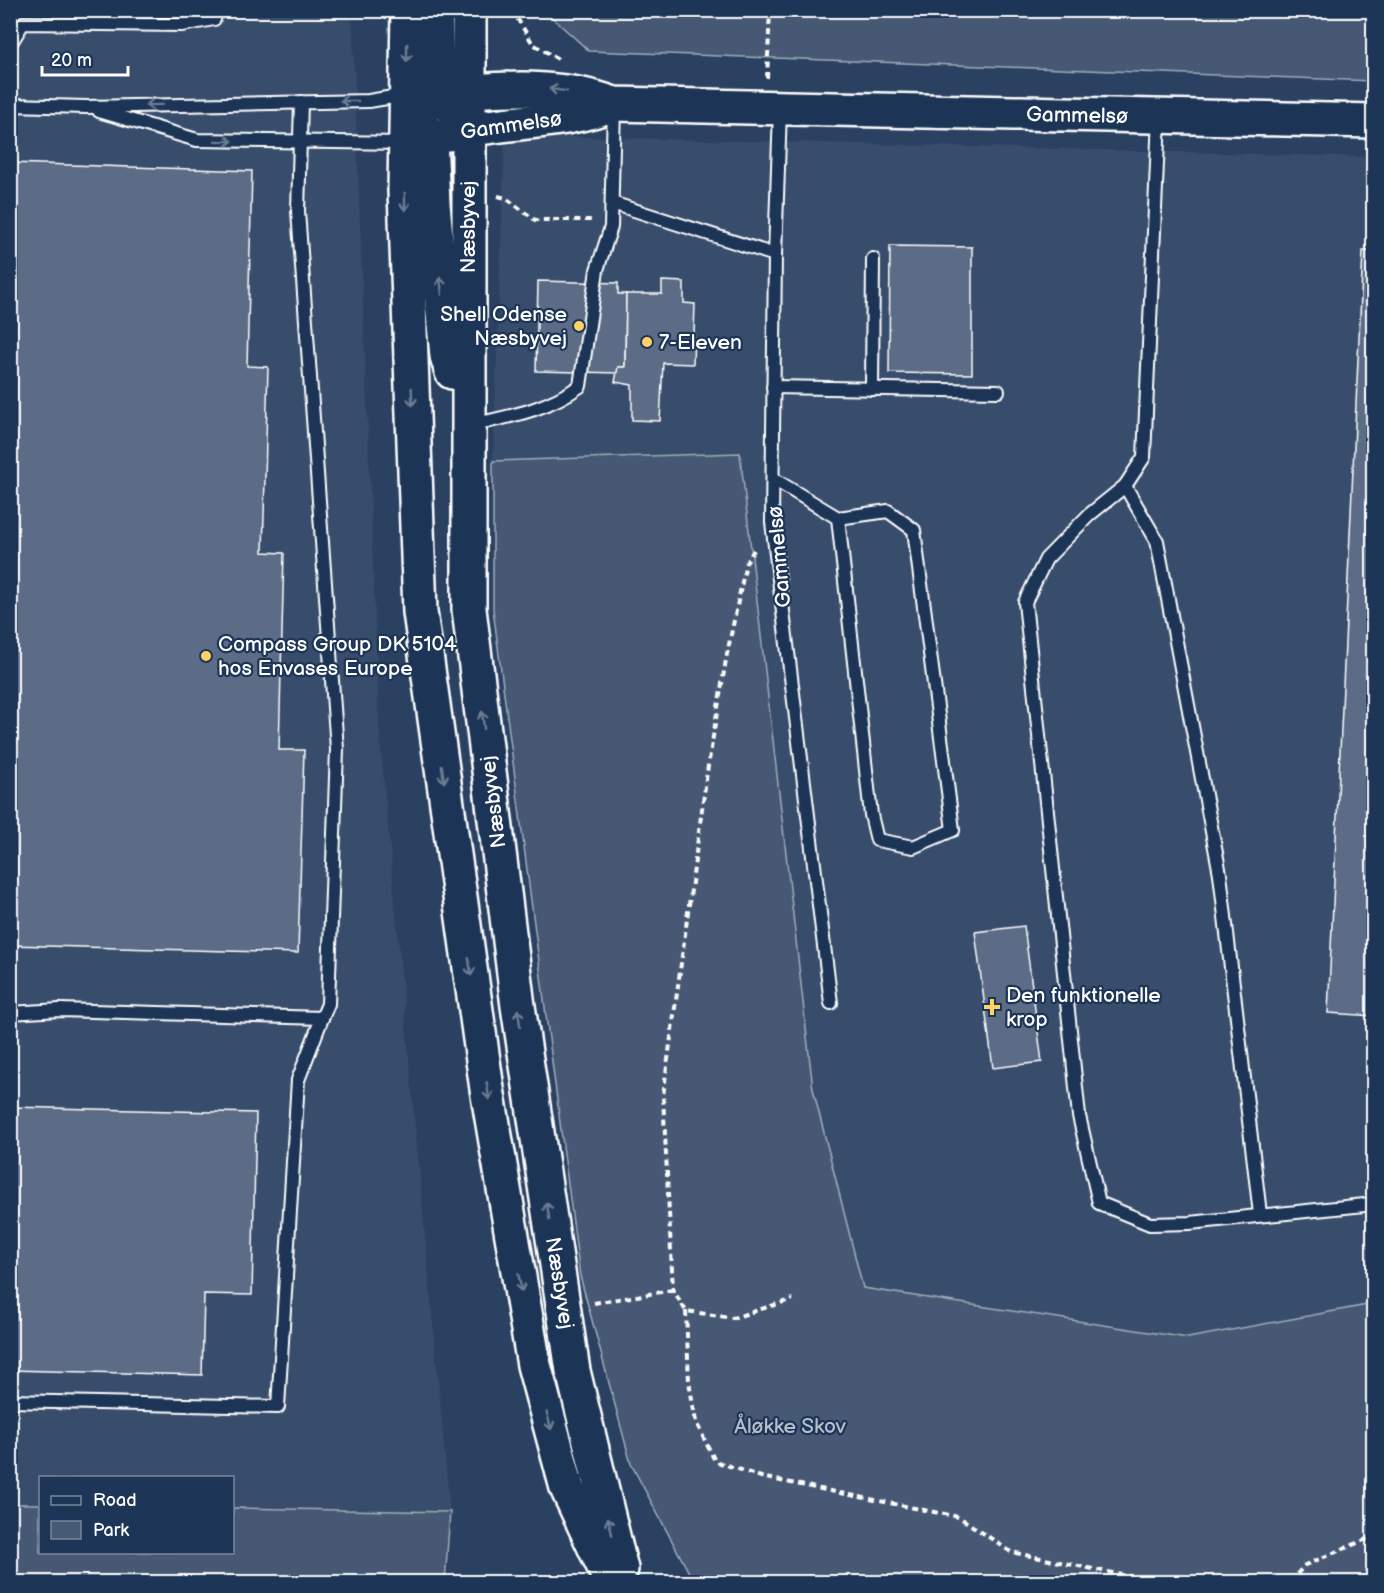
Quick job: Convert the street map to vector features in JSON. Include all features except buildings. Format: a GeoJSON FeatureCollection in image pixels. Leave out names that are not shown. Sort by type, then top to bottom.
{"type":"FeatureCollection","features":[{"type":"Feature","properties":{"kind":"street","name":"Næsbyvej"},"geometry":{"type":"LineString","coordinates":[[408,10],[423,94],[418,141],[405,190],[420,612],[478,1023],[534,1365],[567,1488],[611,1582]]}},
{"type":"Feature","properties":{"kind":"street"},"geometry":{"type":"LineString","coordinates":[[435,10],[423,94],[469,129]]}},
{"type":"Feature","properties":{"kind":"street","name":"Næsbyvej"},"geometry":{"type":"LineString","coordinates":[[469,10],[469,609],[518,1006],[573,1371],[624,1582]]}},
{"type":"Feature","properties":{"kind":"street","name":"Gammelsø"},"geometry":{"type":"LineString","coordinates":[[423,94],[542,88],[588,95],[614,104],[1374,121]]}},
{"type":"Feature","properties":{"kind":"street","name":"Gammelsø"},"geometry":{"type":"LineString","coordinates":[[418,141],[469,129],[587,115],[614,104]]}},
{"type":"Feature","properties":{"kind":"street"},"geometry":{"type":"LineString","coordinates":[[418,141],[433,204],[447,356],[468,426]]}},
{"type":"Feature","properties":{"kind":"lane"},"geometry":{"type":"LineString","coordinates":[[128,10],[128,24]]}},
{"type":"Feature","properties":{"kind":"lane"},"geometry":{"type":"LineString","coordinates":[[10,44],[23,23],[182,25],[214,20],[217,10]]}},
{"type":"Feature","properties":{"kind":"lane"},"geometry":{"type":"LineString","coordinates":[[10,105],[86,107],[369,101],[423,94]]}},
{"type":"Feature","properties":{"kind":"lane"},"geometry":{"type":"LineString","coordinates":[[10,1401],[278,1407],[298,1080],[328,1004],[338,749],[298,211],[301,102]]}},
{"type":"Feature","properties":{"kind":"lane"},"geometry":{"type":"LineString","coordinates":[[468,426],[540,409],[561,400],[579,387],[597,270],[611,220],[614,104]]}},
{"type":"Feature","properties":{"kind":"lane"},"geometry":{"type":"LineString","coordinates":[[86,107],[197,140],[418,141]]}},
{"type":"Feature","properties":{"kind":"lane","name":"Gammelsø"},"geometry":{"type":"LineString","coordinates":[[780,109],[773,387],[775,480],[772,522],[831,1003]]}},
{"type":"Feature","properties":{"kind":"lane"},"geometry":{"type":"LineString","coordinates":[[1159,117],[1144,457],[1125,486],[1089,515],[1046,559],[1025,602],[1079,1116],[1100,1203],[1150,1224],[1190,1223],[1374,1204]]}},
{"type":"Feature","properties":{"kind":"lane"},"geometry":{"type":"LineString","coordinates":[[612,203],[775,255]]}},
{"type":"Feature","properties":{"kind":"lane"},"geometry":{"type":"LineString","coordinates":[[872,389],[873,259]]}},
{"type":"Feature","properties":{"kind":"lane"},"geometry":{"type":"LineString","coordinates":[[773,387],[998,391]]}},
{"type":"Feature","properties":{"kind":"lane"},"geometry":{"type":"LineString","coordinates":[[775,480],[838,518],[888,511],[915,530],[953,830],[912,847],[877,840],[871,814],[838,518]]}},
{"type":"Feature","properties":{"kind":"lane"},"geometry":{"type":"LineString","coordinates":[[1125,486],[1156,541],[1217,862],[1260,1214]]}},
{"type":"Feature","properties":{"kind":"lane"},"geometry":{"type":"LineString","coordinates":[[10,1013],[60,1010],[322,1018]]}},
{"type":"Feature","properties":{"kind":"path"},"geometry":{"type":"LineString","coordinates":[[770,10],[766,83],[780,109]]}},
{"type":"Feature","properties":{"kind":"path"},"geometry":{"type":"LineString","coordinates":[[468,190],[506,198],[535,220],[611,220]]}},
{"type":"Feature","properties":{"kind":"path"},"geometry":{"type":"LineString","coordinates":[[772,522],[746,563],[727,654],[707,772],[663,1096],[674,1290],[686,1311],[689,1382],[696,1422],[715,1461],[761,1477],[959,1517],[1011,1552],[1156,1582]]}},
{"type":"Feature","properties":{"kind":"path"},"geometry":{"type":"LineString","coordinates":[[563,1308],[674,1290]]}},
{"type":"Feature","properties":{"kind":"path"},"geometry":{"type":"LineString","coordinates":[[686,1311],[733,1318],[793,1299]]}},
{"type":"Feature","properties":{"kind":"path"},"geometry":{"type":"LineString","coordinates":[[1290,1582],[1305,1565],[1374,1536]]}},
{"type":"Feature","properties":{"kind":"shaded area"},"geometry":{"type":"Polygon","coordinates":[[[11,11],[352,11],[379,727],[450,1512],[234,1508],[234,1476],[39,1476],[39,1504],[11,1504],[11,11]]]}},
{"type":"Feature","properties":{"kind":"shaded area"},"geometry":{"type":"Polygon","coordinates":[[[505,135],[1373,157],[1373,1304],[1188,1338],[863,1288],[813,1089],[740,453],[493,461],[505,135]]]}},
{"type":"Feature","properties":{"kind":"green space"},"geometry":{"type":"Polygon","coordinates":[[[545,11],[1373,11],[1373,81],[589,51],[545,11]]]}},
{"type":"Feature","properties":{"kind":"green space","name":"Åløkke Skov"},"geometry":{"type":"Polygon","coordinates":[[[740,453],[813,1089],[863,1288],[1188,1338],[1373,1304],[1373,1582],[694,1582],[631,1464],[580,1276],[493,609],[493,461],[740,453]]]}},
{"type":"Feature","properties":{"kind":"green space"},"geometry":{"type":"Polygon","coordinates":[[[11,1504],[39,1504],[39,1554],[234,1554],[234,1508],[450,1512],[445,1582],[11,1582],[11,1504]]]}},
{"type":"Feature","properties":{"kind":"place","name":"Shell Odense Næsbyvej"},"geometry":{"type":"Point","coordinates":[579,326]}},
{"type":"Feature","properties":{"kind":"place","name":"7-Eleven"},"geometry":{"type":"Point","coordinates":[647,342]}},
{"type":"Feature","properties":{"kind":"place","name":"Compass Group DK 5104 hos Envases Europe"},"geometry":{"type":"Point","coordinates":[206,656]}},
{"type":"Feature","properties":{"kind":"place","name":"Den funktionelle krop"},"geometry":{"type":"Point","coordinates":[992,1007]}}]}
